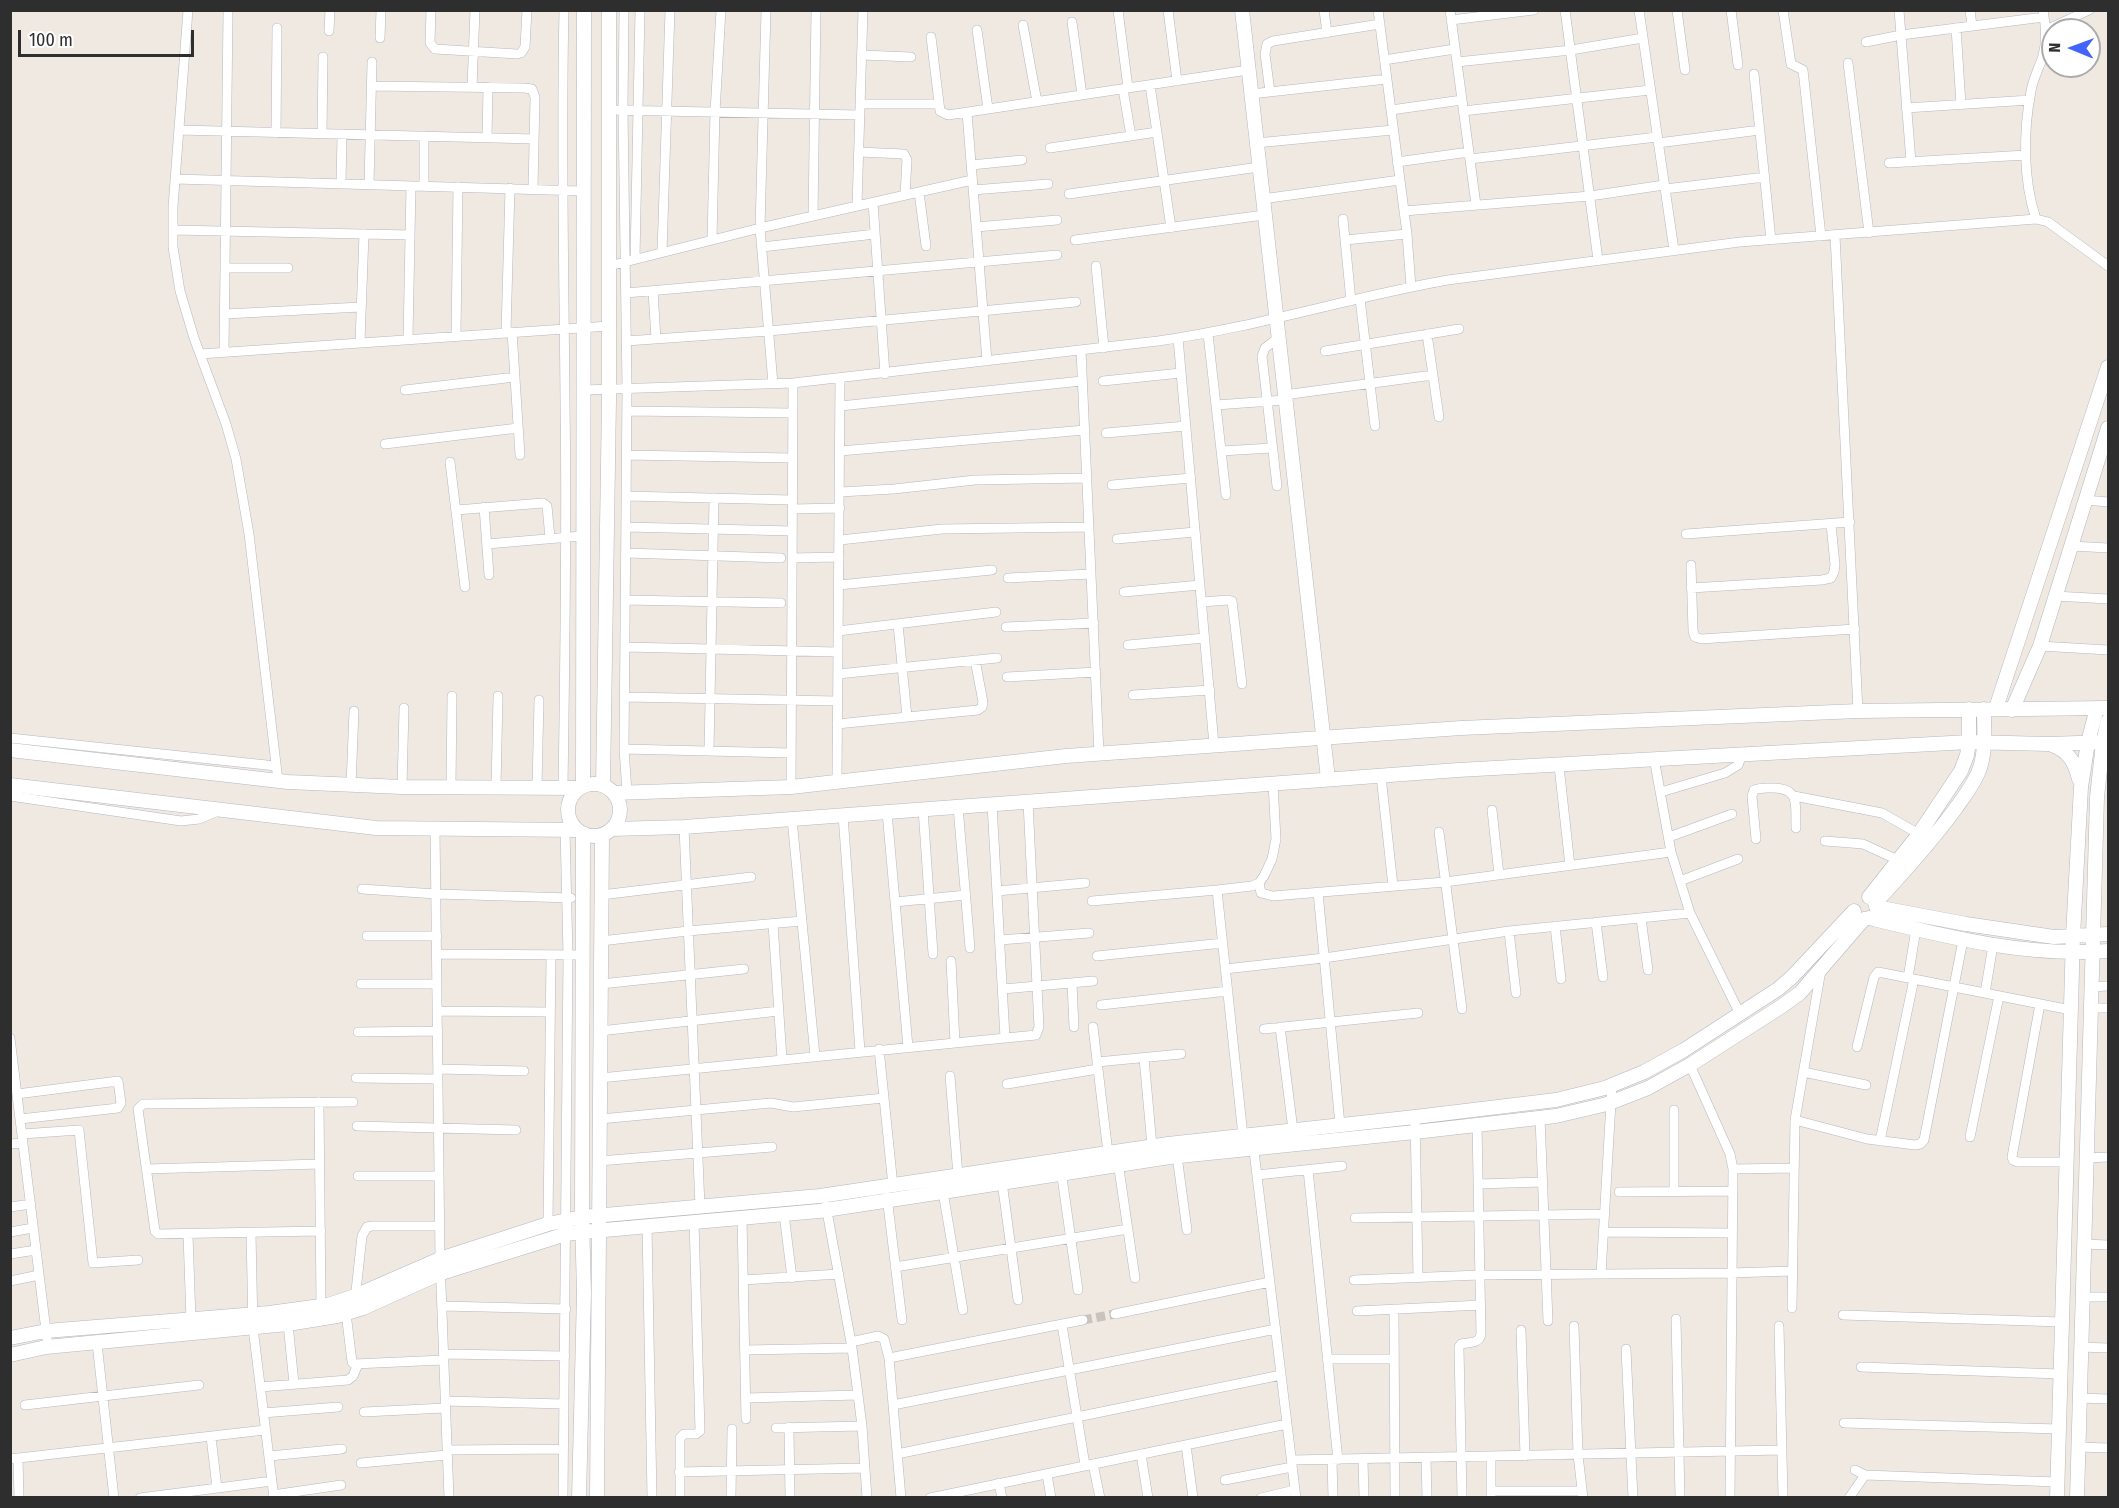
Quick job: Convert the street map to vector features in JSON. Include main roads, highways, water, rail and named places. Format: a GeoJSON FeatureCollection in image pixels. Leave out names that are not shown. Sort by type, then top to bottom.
{"type":"FeatureCollection","features":[{"type":"Feature","properties":{"kind":"tunnel"},"geometry":{"type":"LineString","coordinates":[[1083,1320],[1115,1314]]}}]}
